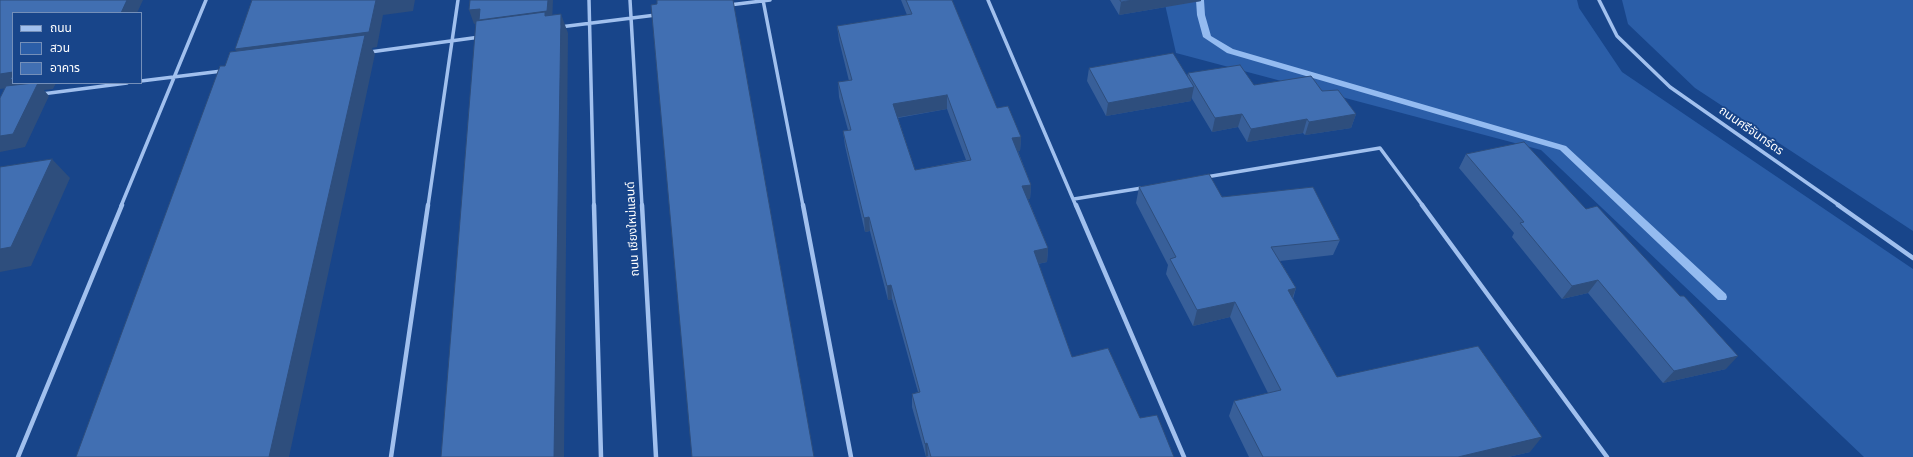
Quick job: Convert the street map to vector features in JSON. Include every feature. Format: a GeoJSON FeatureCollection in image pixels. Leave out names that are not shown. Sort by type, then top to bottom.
{"type":"FeatureCollection","features":[{"type":"Feature","properties":{"kind":"street"},"geometry":{"type":"LineString","coordinates":[[18,457],[206,0]]}},
{"type":"Feature","properties":{"kind":"street"},"geometry":{"type":"LineString","coordinates":[[391,457],[458,0]]}},
{"type":"Feature","properties":{"kind":"street"},"geometry":{"type":"LineString","coordinates":[[589,0],[600,457]]}},
{"type":"Feature","properties":{"kind":"street","name":"ถนน เชียงใหม่แลนด์"},"geometry":{"type":"LineString","coordinates":[[630,0],[656,457]]}},
{"type":"Feature","properties":{"kind":"street"},"geometry":{"type":"LineString","coordinates":[[763,0],[851,457]]}},
{"type":"Feature","properties":{"kind":"street"},"geometry":{"type":"LineString","coordinates":[[724,6],[770,0]]}},
{"type":"Feature","properties":{"kind":"street"},"geometry":{"type":"LineString","coordinates":[[988,0],[1184,457]]}},
{"type":"Feature","properties":{"kind":"street","name":"ถนนศรีจันทร์ดร"},"geometry":{"type":"LineString","coordinates":[[1599,0],[1617,36],[1670,87],[1913,258]]}},
{"type":"Feature","properties":{"kind":"street"},"geometry":{"type":"LineString","coordinates":[[552,28],[662,14]]}},
{"type":"Feature","properties":{"kind":"street"},"geometry":{"type":"LineString","coordinates":[[366,52],[483,37]]}},
{"type":"Feature","properties":{"kind":"street"},"geometry":{"type":"LineString","coordinates":[[142,81],[231,70]]}},
{"type":"Feature","properties":{"kind":"street"},"geometry":{"type":"LineString","coordinates":[[37,94],[119,84]]}},
{"type":"Feature","properties":{"kind":"street"},"geometry":{"type":"LineString","coordinates":[[1199,178],[1380,148],[1607,457]]}},
{"type":"Feature","properties":{"kind":"street"},"geometry":{"type":"LineString","coordinates":[[1074,199],[1144,187]]}},
{"type":"Feature","properties":{"kind":"green space"},"geometry":{"type":"Polygon","coordinates":[[[1164,0],[1577,0],[1579,8],[1622,72],[1913,269],[1913,457],[1864,457],[1541,150],[1176,53],[1164,0]]]}},
{"type":"Feature","properties":{"kind":"green space"},"geometry":{"type":"Polygon","coordinates":[[[1622,0],[1913,0],[1913,231],[1695,88],[1628,24],[1622,0]]]}},
{"type":"Feature","properties":{"kind":"building"},"geometry":{"type":"Polygon","coordinates":[[[0,0],[127,0],[121,12],[12,12],[12,72],[0,74],[0,0]]]}},
{"type":"Feature","properties":{"kind":"building"},"geometry":{"type":"Polygon","coordinates":[[[252,0],[376,0],[369,32],[235,49],[252,0]]]}},
{"type":"Feature","properties":{"kind":"building"},"geometry":{"type":"Polygon","coordinates":[[[470,0],[548,0],[547,11],[479,20],[480,9],[469,10],[470,0]]]}},
{"type":"Feature","properties":{"kind":"building"},"geometry":{"type":"Polygon","coordinates":[[[657,0],[733,0],[814,457],[692,457],[651,5],[657,4],[657,0]]]}},
{"type":"Feature","properties":{"kind":"building"},"geometry":{"type":"Polygon","coordinates":[[[906,0],[952,0],[997,108],[1008,106],[1021,137],[1012,138],[1031,185],[1022,186],[1048,248],[1034,251],[1072,357],[1108,348],[1140,418],[1157,415],[1174,457],[931,457],[927,443],[925,444],[912,394],[920,392],[891,285],[887,286],[869,217],[864,218],[843,131],[851,130],[838,82],[852,80],[837,26],[912,14],[906,0]],[[947,95],[893,104],[915,170],[971,160],[947,95]]]}},
{"type":"Feature","properties":{"kind":"building"},"geometry":{"type":"Polygon","coordinates":[[[1120,0],[1133,0],[1121,2],[1120,0]]]}},
{"type":"Feature","properties":{"kind":"building"},"geometry":{"type":"Polygon","coordinates":[[[545,12],[545,16],[561,14],[554,457],[441,457],[476,21],[545,12]]]}},
{"type":"Feature","properties":{"kind":"building"},"geometry":{"type":"Polygon","coordinates":[[[365,35],[269,457],[76,457],[220,66],[225,66],[230,52],[365,35]]]}},
{"type":"Feature","properties":{"kind":"building"},"geometry":{"type":"Polygon","coordinates":[[[1173,53],[1194,87],[1108,103],[1089,68],[1173,53]]]}},
{"type":"Feature","properties":{"kind":"building"},"geometry":{"type":"Polygon","coordinates":[[[1240,65],[1254,85],[1311,76],[1322,91],[1338,90],[1356,114],[1309,122],[1307,119],[1251,129],[1242,114],[1215,118],[1188,73],[1240,65]]]}},
{"type":"Feature","properties":{"kind":"building"},"geometry":{"type":"Polygon","coordinates":[[[38,84],[13,134],[0,136],[0,98],[6,86],[38,84]]]}},
{"type":"Feature","properties":{"kind":"building"},"geometry":{"type":"Polygon","coordinates":[[[1524,142],[1586,209],[1597,206],[1680,296],[1684,296],[1738,356],[1674,371],[1598,280],[1572,286],[1520,223],[1524,222],[1466,154],[1524,142]]]}},
{"type":"Feature","properties":{"kind":"building"},"geometry":{"type":"Polygon","coordinates":[[[52,159],[11,247],[0,249],[0,167],[52,159]]]}},
{"type":"Feature","properties":{"kind":"building"},"geometry":{"type":"Polygon","coordinates":[[[1209,174],[1222,197],[1313,187],[1340,240],[1271,247],[1296,288],[1288,290],[1337,377],[1478,346],[1542,437],[1458,457],[1263,457],[1234,401],[1281,390],[1235,302],[1197,310],[1170,259],[1176,257],[1139,187],[1209,174]]]}},
{"type":"Feature","properties":{"kind":"waterway"},"geometry":{"type":"LineString","coordinates":[[1200,0],[1201,15],[1207,37],[1230,51],[1563,148],[1722,297]]}}]}
